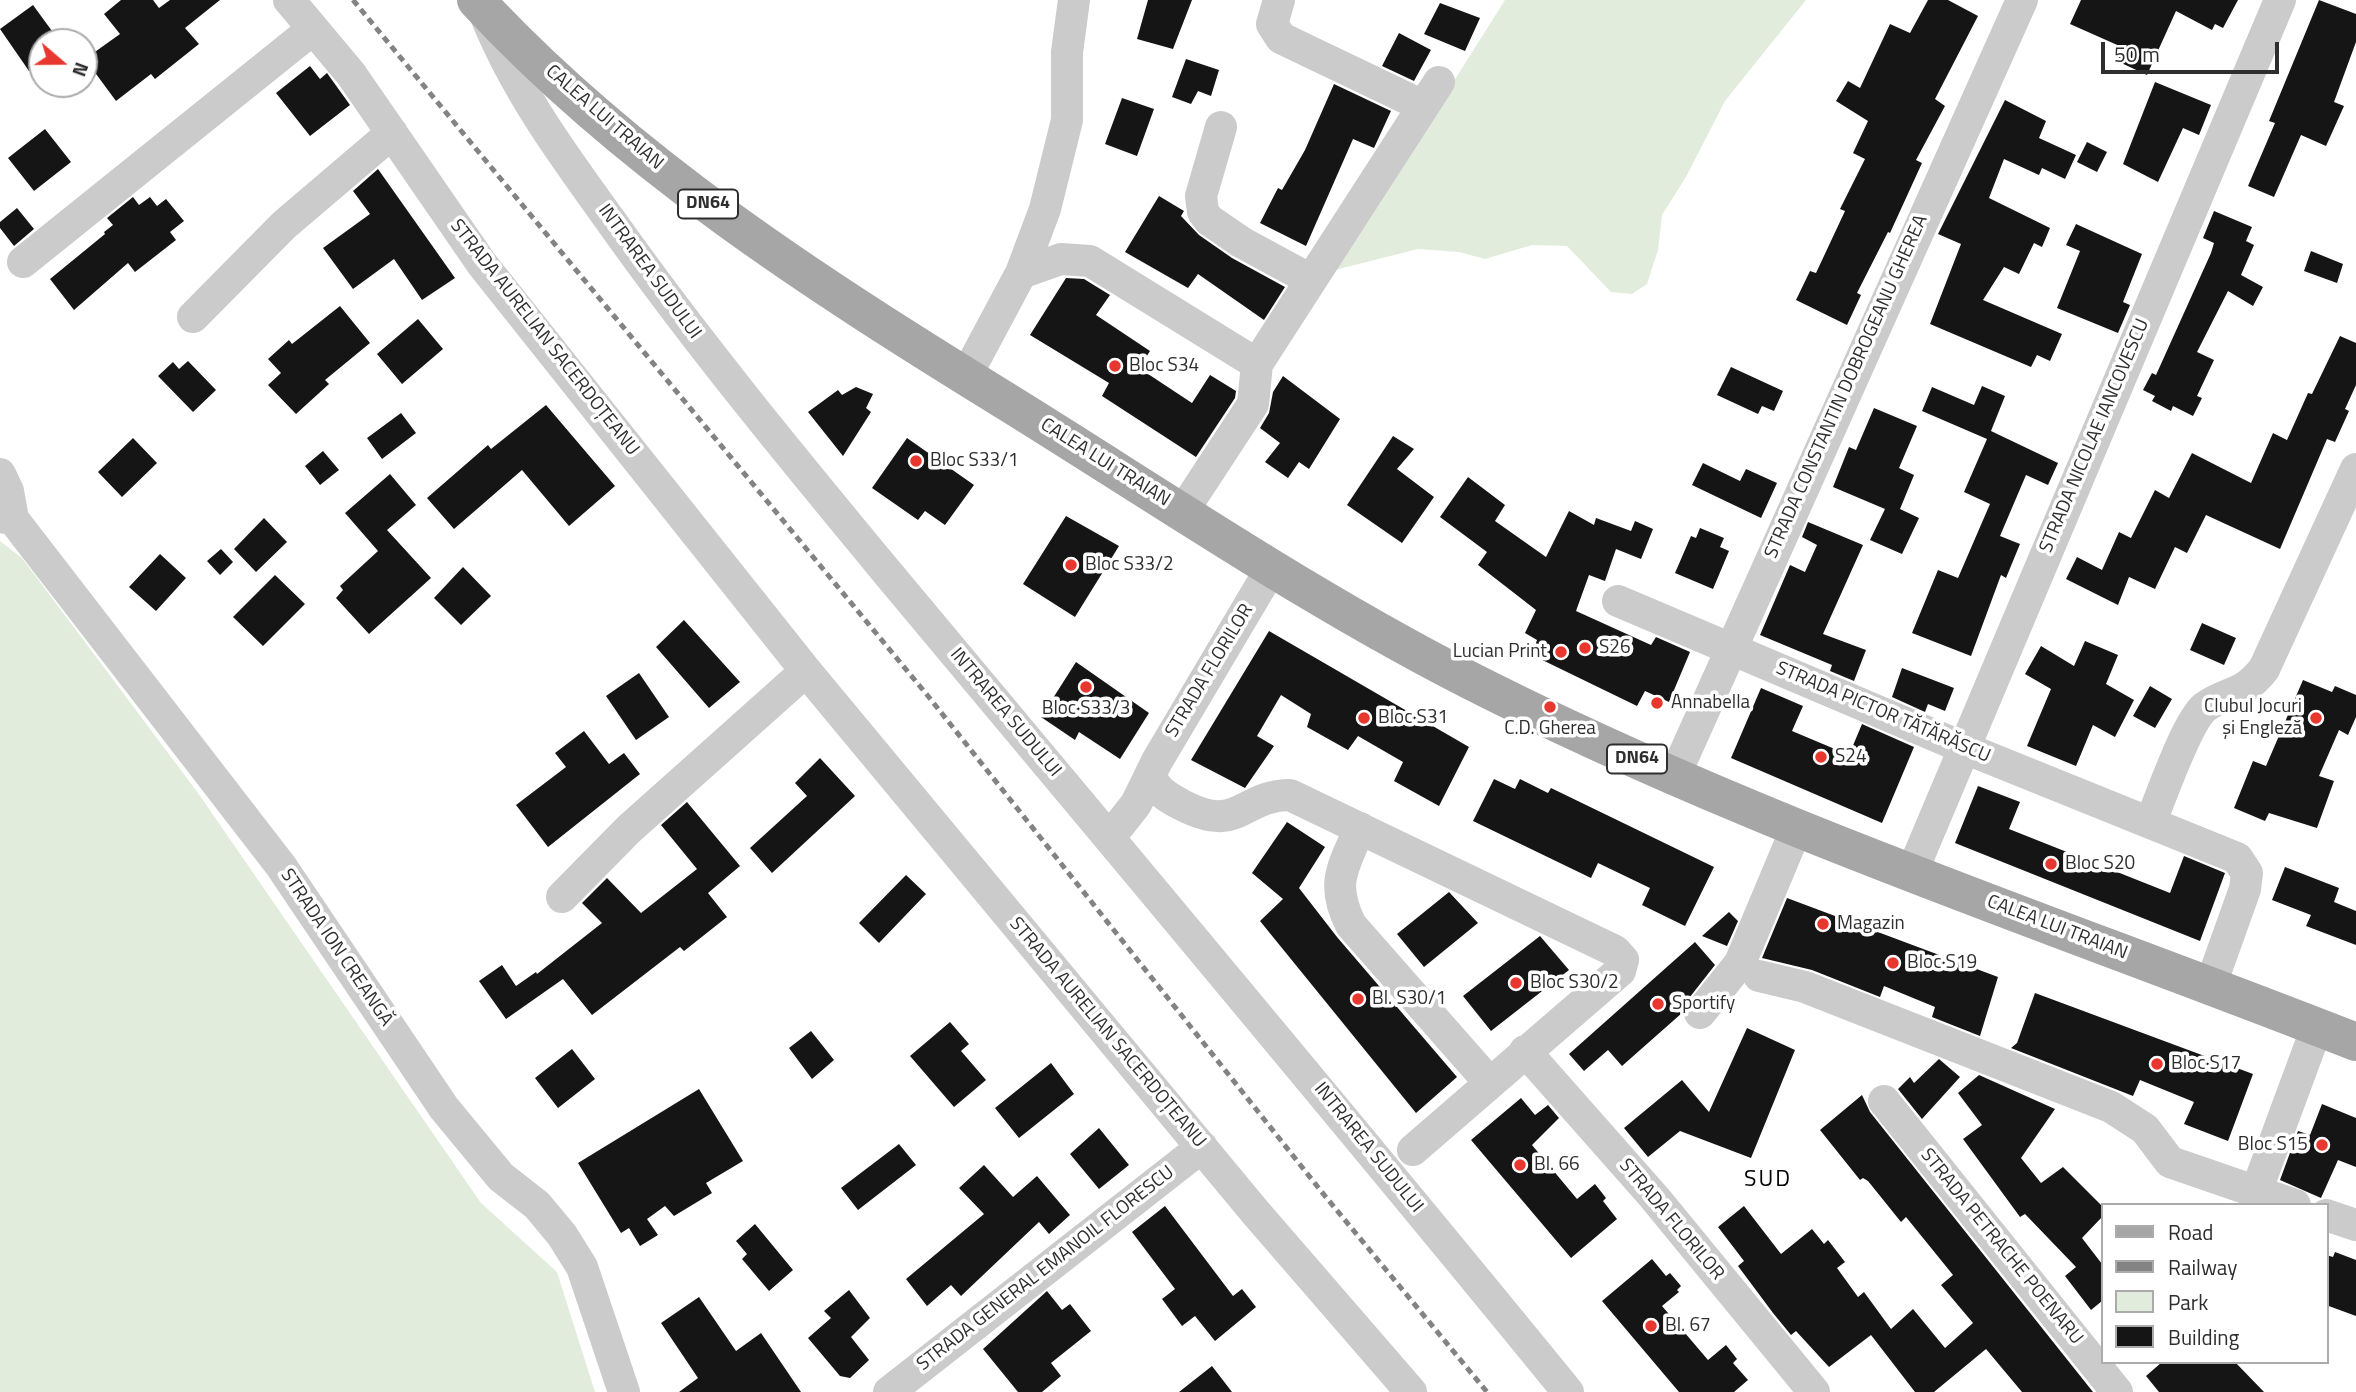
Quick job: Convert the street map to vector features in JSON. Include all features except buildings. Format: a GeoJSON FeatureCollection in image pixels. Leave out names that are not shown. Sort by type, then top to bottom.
{"type":"FeatureCollection","features":[{"type":"Feature","properties":{"kind":"main road","name":"CALEA LUI TRAIAN"},"geometry":{"type":"LineString","coordinates":[[479,3],[579,100],[654,163],[784,257],[966,376],[1272,567],[1448,670],[1543,717],[1797,827],[2356,1042]]}},
{"type":"Feature","properties":{"kind":"street","name":"STRADA AURELIAN SACERDOȚEANU"},"geometry":{"type":"LineString","coordinates":[[289,0],[392,133],[482,264],[806,671],[1202,1147],[1411,1392]]}},
{"type":"Feature","properties":{"kind":"street"},"geometry":{"type":"LineString","coordinates":[[966,376],[1021,273],[1045,209],[1067,120],[1068,52],[1074,0]]}},
{"type":"Feature","properties":{"kind":"street"},"geometry":{"type":"LineString","coordinates":[[1183,511],[1253,404],[1257,363],[1431,94],[1281,38],[1272,24],[1279,0]]}},
{"type":"Feature","properties":{"kind":"street","name":"STRADA CONSTANTIN DOBROGEANU GHEREA"},"geometry":{"type":"LineString","coordinates":[[1675,775],[2022,0]]}},
{"type":"Feature","properties":{"kind":"street","name":"STRADA NICOLAE IANCOVESCU"},"geometry":{"type":"LineString","coordinates":[[1912,872],[1962,747],[2280,0]]}},
{"type":"Feature","properties":{"kind":"street","name":"INTRAREA SUDULUI"},"geometry":{"type":"LineString","coordinates":[[479,3],[511,72],[545,130],[640,264],[745,400],[1568,1392]]}},
{"type":"Feature","properties":{"kind":"street"},"geometry":{"type":"LineString","coordinates":[[23,262],[313,29]]}},
{"type":"Feature","properties":{"kind":"street"},"geometry":{"type":"LineString","coordinates":[[1221,127],[1201,196],[1203,212],[1209,220],[1241,242],[1311,280]]}},
{"type":"Feature","properties":{"kind":"street"},"geometry":{"type":"LineString","coordinates":[[193,317],[284,225],[392,133]]}},
{"type":"Feature","properties":{"kind":"street"},"geometry":{"type":"LineString","coordinates":[[1021,273],[1060,259],[1090,261],[1257,363]]}},
{"type":"Feature","properties":{"kind":"street"},"geometry":{"type":"LineString","coordinates":[[2151,821],[2192,724],[2203,709],[2236,694],[2254,682],[2264,668],[2356,469]]}},
{"type":"Feature","properties":{"kind":"street","name":"STRADA ION CREANGĂ"},"geometry":{"type":"LineString","coordinates":[[0,474],[8,491],[6,518],[281,866],[444,1108],[494,1169],[537,1205],[562,1235],[582,1267],[624,1392]]}},
{"type":"Feature","properties":{"kind":"street","name":"STRADA FLORILOR"},"geometry":{"type":"LineString","coordinates":[[1110,837],[1136,804],[1157,761],[1272,567]]}},
{"type":"Feature","properties":{"kind":"street","name":"STRADA PICTOR TĂTĂRĂSCU"},"geometry":{"type":"LineString","coordinates":[[1618,601],[1962,747],[2151,821],[2236,858],[2247,873],[2245,889],[2210,987]]}},
{"type":"Feature","properties":{"kind":"street"},"geometry":{"type":"LineString","coordinates":[[562,897],[629,828],[806,671]]}},
{"type":"Feature","properties":{"kind":"street"},"geometry":{"type":"LineString","coordinates":[[1151,777],[1154,786],[1172,800],[1212,818],[1227,818],[1278,795],[1290,795],[1615,951],[1623,960],[1620,971],[1413,1150]]}},
{"type":"Feature","properties":{"kind":"street"},"geometry":{"type":"LineString","coordinates":[[1700,1013],[1740,963],[1797,827]]}},
{"type":"Feature","properties":{"kind":"street"},"geometry":{"type":"LineString","coordinates":[[1360,828],[1340,873],[1339,901],[1351,925],[1489,1082]]}},
{"type":"Feature","properties":{"kind":"street"},"geometry":{"type":"LineString","coordinates":[[1759,976],[1805,987],[2112,1107],[2145,1129],[2170,1162],[2289,1203]]}},
{"type":"Feature","properties":{"kind":"street"},"geometry":{"type":"LineString","coordinates":[[2256,1192],[2318,1027]]}},
{"type":"Feature","properties":{"kind":"street","name":"STRADA FLORILOR"},"geometry":{"type":"LineString","coordinates":[[1525,1051],[1654,1198],[1806,1382]]}},
{"type":"Feature","properties":{"kind":"street","name":"STRADA PETRACHE POENARU"},"geometry":{"type":"LineString","coordinates":[[1884,1101],[2117,1392]]}},
{"type":"Feature","properties":{"kind":"street","name":"STRADA GENERAL EMANOIL FLORESCU"},"geometry":{"type":"LineString","coordinates":[[889,1392],[1202,1147]]}},
{"type":"Feature","properties":{"kind":"street"},"geometry":{"type":"LineString","coordinates":[[2328,1216],[2356,1225]]}},
{"type":"Feature","properties":{"kind":"green space"},"geometry":{"type":"Polygon","coordinates":[[[1505,0],[1806,0],[1725,101],[1686,177],[1662,215],[1658,250],[1647,284],[1632,294],[1611,292],[1567,246],[1532,245],[1485,259],[1459,252],[1418,249],[1335,270],[1505,0]]]}},
{"type":"Feature","properties":{"kind":"green space"},"geometry":{"type":"Polygon","coordinates":[[[0,541],[22,558],[198,793],[481,1203],[557,1272],[595,1392],[0,1392],[0,541]]]}},
{"type":"Feature","properties":{"kind":"railway"},"geometry":{"type":"LineString","coordinates":[[353,0],[928,696],[1325,1196],[1487,1392]]}},
{"type":"Feature","properties":{"kind":"place","name":"Bloc S34"},"geometry":{"type":"Point","coordinates":[1115,366]}},
{"type":"Feature","properties":{"kind":"place","name":"Bloc S33/1"},"geometry":{"type":"Point","coordinates":[916,461]}},
{"type":"Feature","properties":{"kind":"place","name":"Bloc S33/2"},"geometry":{"type":"Point","coordinates":[1071,565]}},
{"type":"Feature","properties":{"kind":"place","name":"S26"},"geometry":{"type":"Point","coordinates":[1585,648]}},
{"type":"Feature","properties":{"kind":"place","name":"Lucian Print"},"geometry":{"type":"Point","coordinates":[1561,652]}},
{"type":"Feature","properties":{"kind":"place","name":"Bloc S33/3"},"geometry":{"type":"Point","coordinates":[1086,687]}},
{"type":"Feature","properties":{"kind":"place","name":"Annabella"},"geometry":{"type":"Point","coordinates":[1657,703]}},
{"type":"Feature","properties":{"kind":"place","name":"C.D. Gherea"},"geometry":{"type":"Point","coordinates":[1550,707]}},
{"type":"Feature","properties":{"kind":"place","name":"Bloc S31"},"geometry":{"type":"Point","coordinates":[1364,718]}},
{"type":"Feature","properties":{"kind":"place","name":"Clubul Jocuri și Engleză"},"geometry":{"type":"Point","coordinates":[2316,718]}},
{"type":"Feature","properties":{"kind":"place","name":"S24"},"geometry":{"type":"Point","coordinates":[1821,757]}},
{"type":"Feature","properties":{"kind":"place","name":"Bloc S20"},"geometry":{"type":"Point","coordinates":[2051,864]}},
{"type":"Feature","properties":{"kind":"place","name":"Magazin"},"geometry":{"type":"Point","coordinates":[1823,924]}},
{"type":"Feature","properties":{"kind":"place","name":"Bloc S19"},"geometry":{"type":"Point","coordinates":[1893,963]}},
{"type":"Feature","properties":{"kind":"place","name":"Bloc S30/2"},"geometry":{"type":"Point","coordinates":[1516,983]}},
{"type":"Feature","properties":{"kind":"place","name":"Bl. S30/1"},"geometry":{"type":"Point","coordinates":[1358,999]}},
{"type":"Feature","properties":{"kind":"place","name":"Sportify"},"geometry":{"type":"Point","coordinates":[1658,1004]}},
{"type":"Feature","properties":{"kind":"place","name":"Bloc S17"},"geometry":{"type":"Point","coordinates":[2157,1064]}},
{"type":"Feature","properties":{"kind":"place","name":"Bloc S15"},"geometry":{"type":"Point","coordinates":[2322,1145]}},
{"type":"Feature","properties":{"kind":"place","name":"Bl. 66"},"geometry":{"type":"Point","coordinates":[1520,1165]}},
{"type":"Feature","properties":{"kind":"place","name":"Bl. 67"},"geometry":{"type":"Point","coordinates":[1651,1326]}},
{"type":"Feature","properties":{"kind":"district","name":"SUD"},"geometry":{"type":"Point","coordinates":[1768,1180]}}]}
